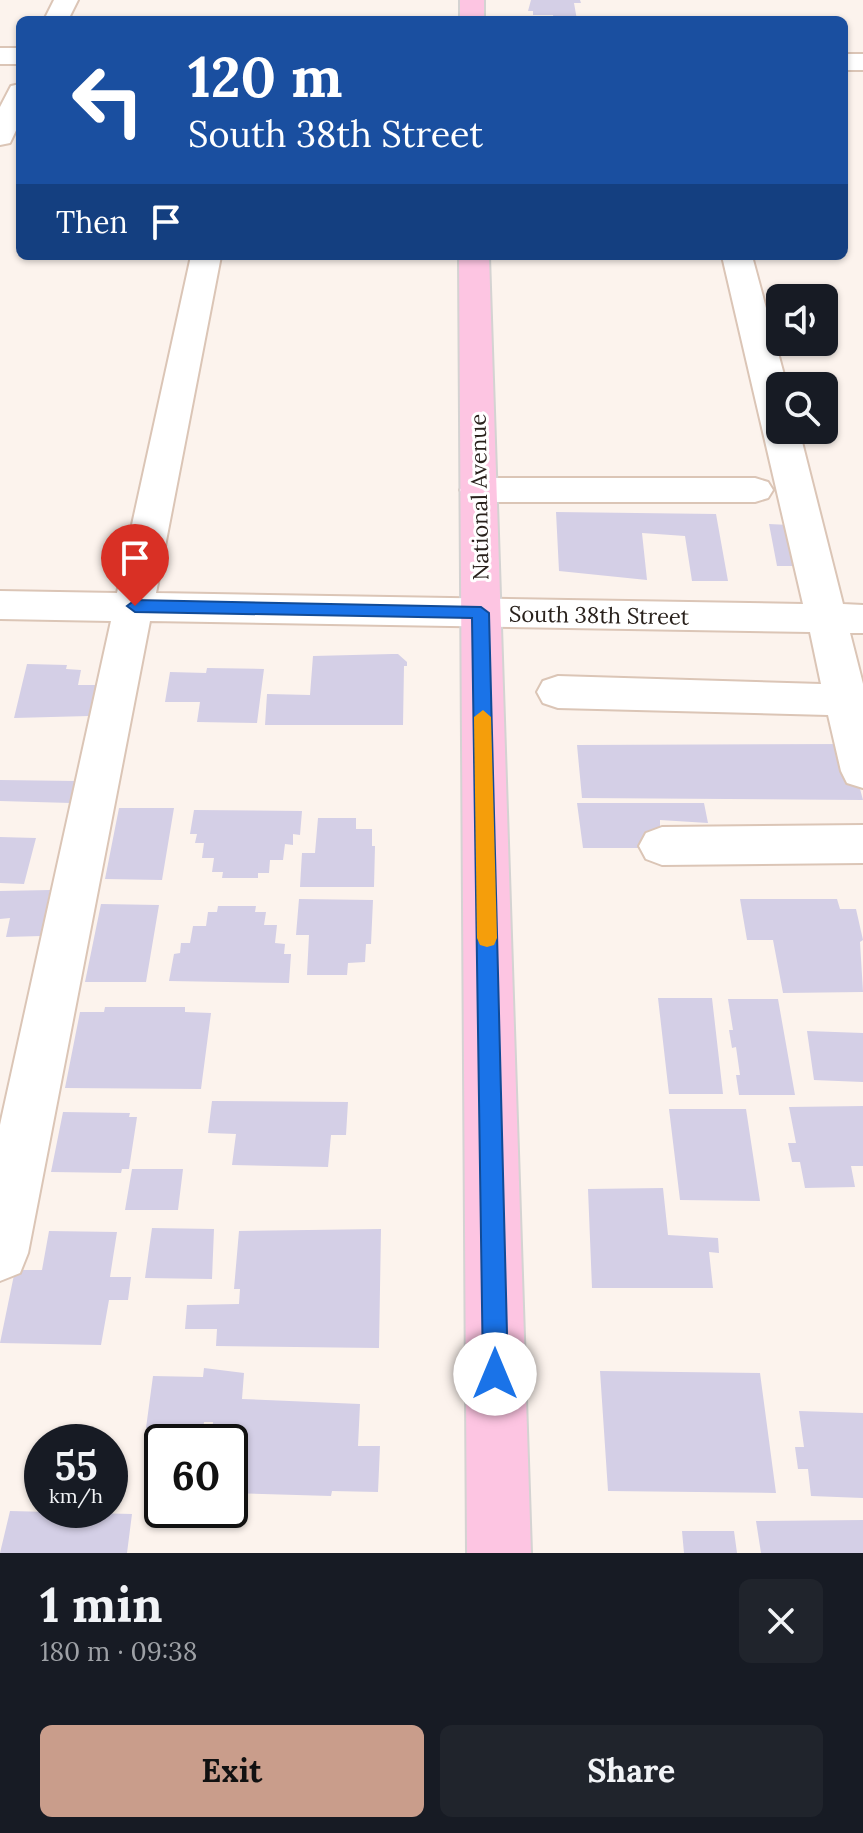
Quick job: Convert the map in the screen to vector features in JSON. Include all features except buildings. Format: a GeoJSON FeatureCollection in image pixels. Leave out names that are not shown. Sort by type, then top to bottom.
{"type":"FeatureCollection","features":[{"type":"Feature","properties":{"kind":"main road","name":"National Avenue"},"geometry":{"type":"LineString","coordinates":[[474,260],[499,1553]]}},
{"type":"Feature","properties":{"kind":"street"},"geometry":{"type":"LineString","coordinates":[[0,137],[16,101]]}},
{"type":"Feature","properties":{"kind":"street"},"geometry":{"type":"LineString","coordinates":[[0,1253],[205,260]]}},
{"type":"Feature","properties":{"kind":"street"},"geometry":{"type":"LineString","coordinates":[[738,260],[766,372]]}},
{"type":"Feature","properties":{"kind":"street"},"geometry":{"type":"LineString","coordinates":[[785,444],[844,619],[845,700],[863,771]]}},
{"type":"Feature","properties":{"kind":"street"},"geometry":{"type":"LineString","coordinates":[[478,490],[755,490]]}},
{"type":"Feature","properties":{"kind":"street","name":"South 38th Street"},"geometry":{"type":"LineString","coordinates":[[0,605],[844,619]]}},
{"type":"Feature","properties":{"kind":"street"},"geometry":{"type":"LineString","coordinates":[[558,692],[845,700]]}},
{"type":"Feature","properties":{"kind":"street"},"geometry":{"type":"LineString","coordinates":[[662,846],[863,844]]}},
{"type":"Feature","properties":{"kind":"slow traffic"},"geometry":{"type":"LineString","coordinates":[[483,717],[487,938]]}},
{"type":"Feature","properties":{"kind":"route"},"geometry":{"type":"LineString","coordinates":[[135,606],[481,613],[495,1374]]}}]}
